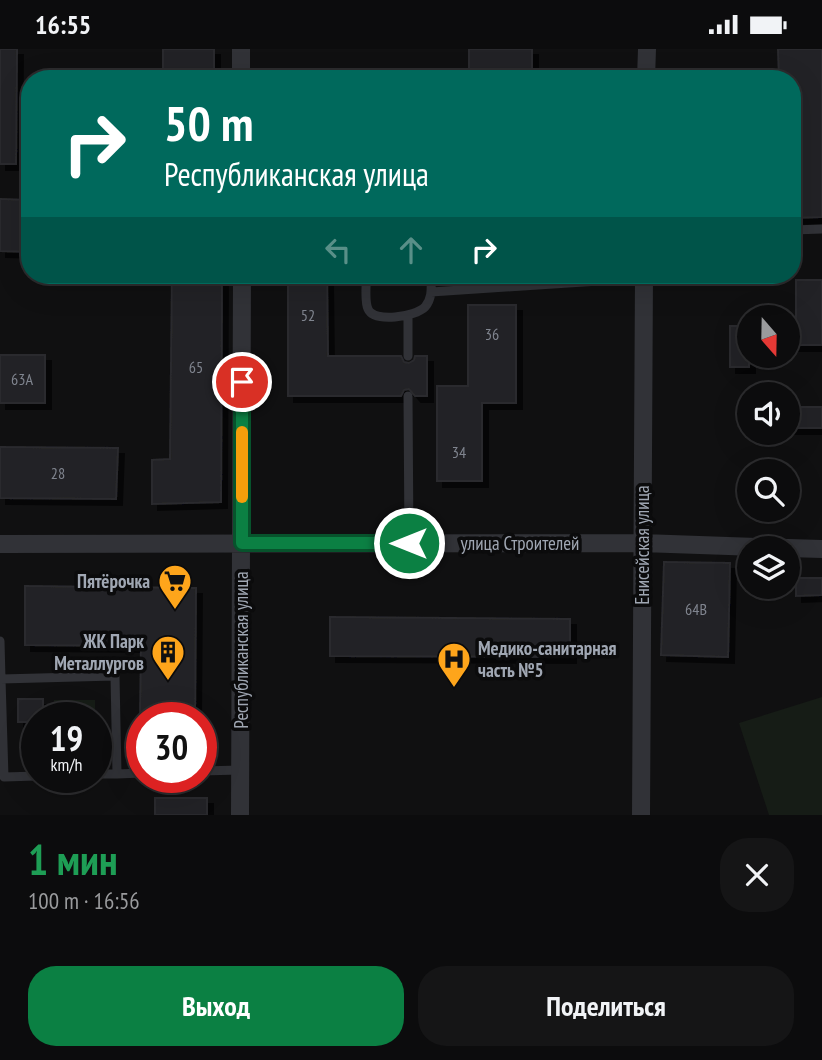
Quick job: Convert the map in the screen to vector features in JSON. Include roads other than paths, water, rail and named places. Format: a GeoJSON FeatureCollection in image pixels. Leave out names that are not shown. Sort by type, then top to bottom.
{"type":"FeatureCollection","features":[{"type":"Feature","properties":{"kind":"street"},"geometry":{"type":"LineString","coordinates":[[241,49],[241,70]]}},
{"type":"Feature","properties":{"kind":"street"},"geometry":{"type":"LineString","coordinates":[[646,70],[647,49]]}},
{"type":"Feature","properties":{"kind":"street","name":"Республиканская улица"},"geometry":{"type":"LineString","coordinates":[[240,815],[242,284]]}},
{"type":"Feature","properties":{"kind":"street","name":"Енисейская улица"},"geometry":{"type":"LineString","coordinates":[[641,815],[645,284]]}},
{"type":"Feature","properties":{"kind":"street","name":"улица Строителей"},"geometry":{"type":"LineString","coordinates":[[0,544],[642,543],[737,546]]}},
{"type":"Feature","properties":{"kind":"street","name":"улица Строителей"},"geometry":{"type":"LineString","coordinates":[[800,548],[822,549]]}},
{"type":"Feature","properties":{"kind":"lane"},"geometry":{"type":"LineString","coordinates":[[801,230],[822,229]]}},
{"type":"Feature","properties":{"kind":"lane"},"geometry":{"type":"LineString","coordinates":[[366,284],[367,307],[379,316],[408,316],[425,307],[431,284]]}},
{"type":"Feature","properties":{"kind":"lane"},"geometry":{"type":"LineString","coordinates":[[431,292],[538,284]]}},
{"type":"Feature","properties":{"kind":"lane"},"geometry":{"type":"LineString","coordinates":[[408,316],[408,356]]}},
{"type":"Feature","properties":{"kind":"lane"},"geometry":{"type":"LineString","coordinates":[[408,396],[409,543]]}},
{"type":"Feature","properties":{"kind":"lane"},"geometry":{"type":"LineString","coordinates":[[0,641],[4,777],[21,776]]}},
{"type":"Feature","properties":{"kind":"lane"},"geometry":{"type":"LineString","coordinates":[[1,679],[115,676],[117,774]]}},
{"type":"Feature","properties":{"kind":"lane"},"geometry":{"type":"LineString","coordinates":[[217,771],[240,770]]}},
{"type":"Feature","properties":{"kind":"lane"},"geometry":{"type":"LineString","coordinates":[[112,774],[126,774]]}},
{"type":"Feature","properties":{"kind":"place","name":"Пятёрочка"},"geometry":{"type":"Point","coordinates":[175,611]}},
{"type":"Feature","properties":{"kind":"place","name":"ЖК Парк Металлургов"},"geometry":{"type":"Point","coordinates":[168,682]}},
{"type":"Feature","properties":{"kind":"place","name":"Медико-санитарная часть №5"},"geometry":{"type":"Point","coordinates":[454,689]}}]}
